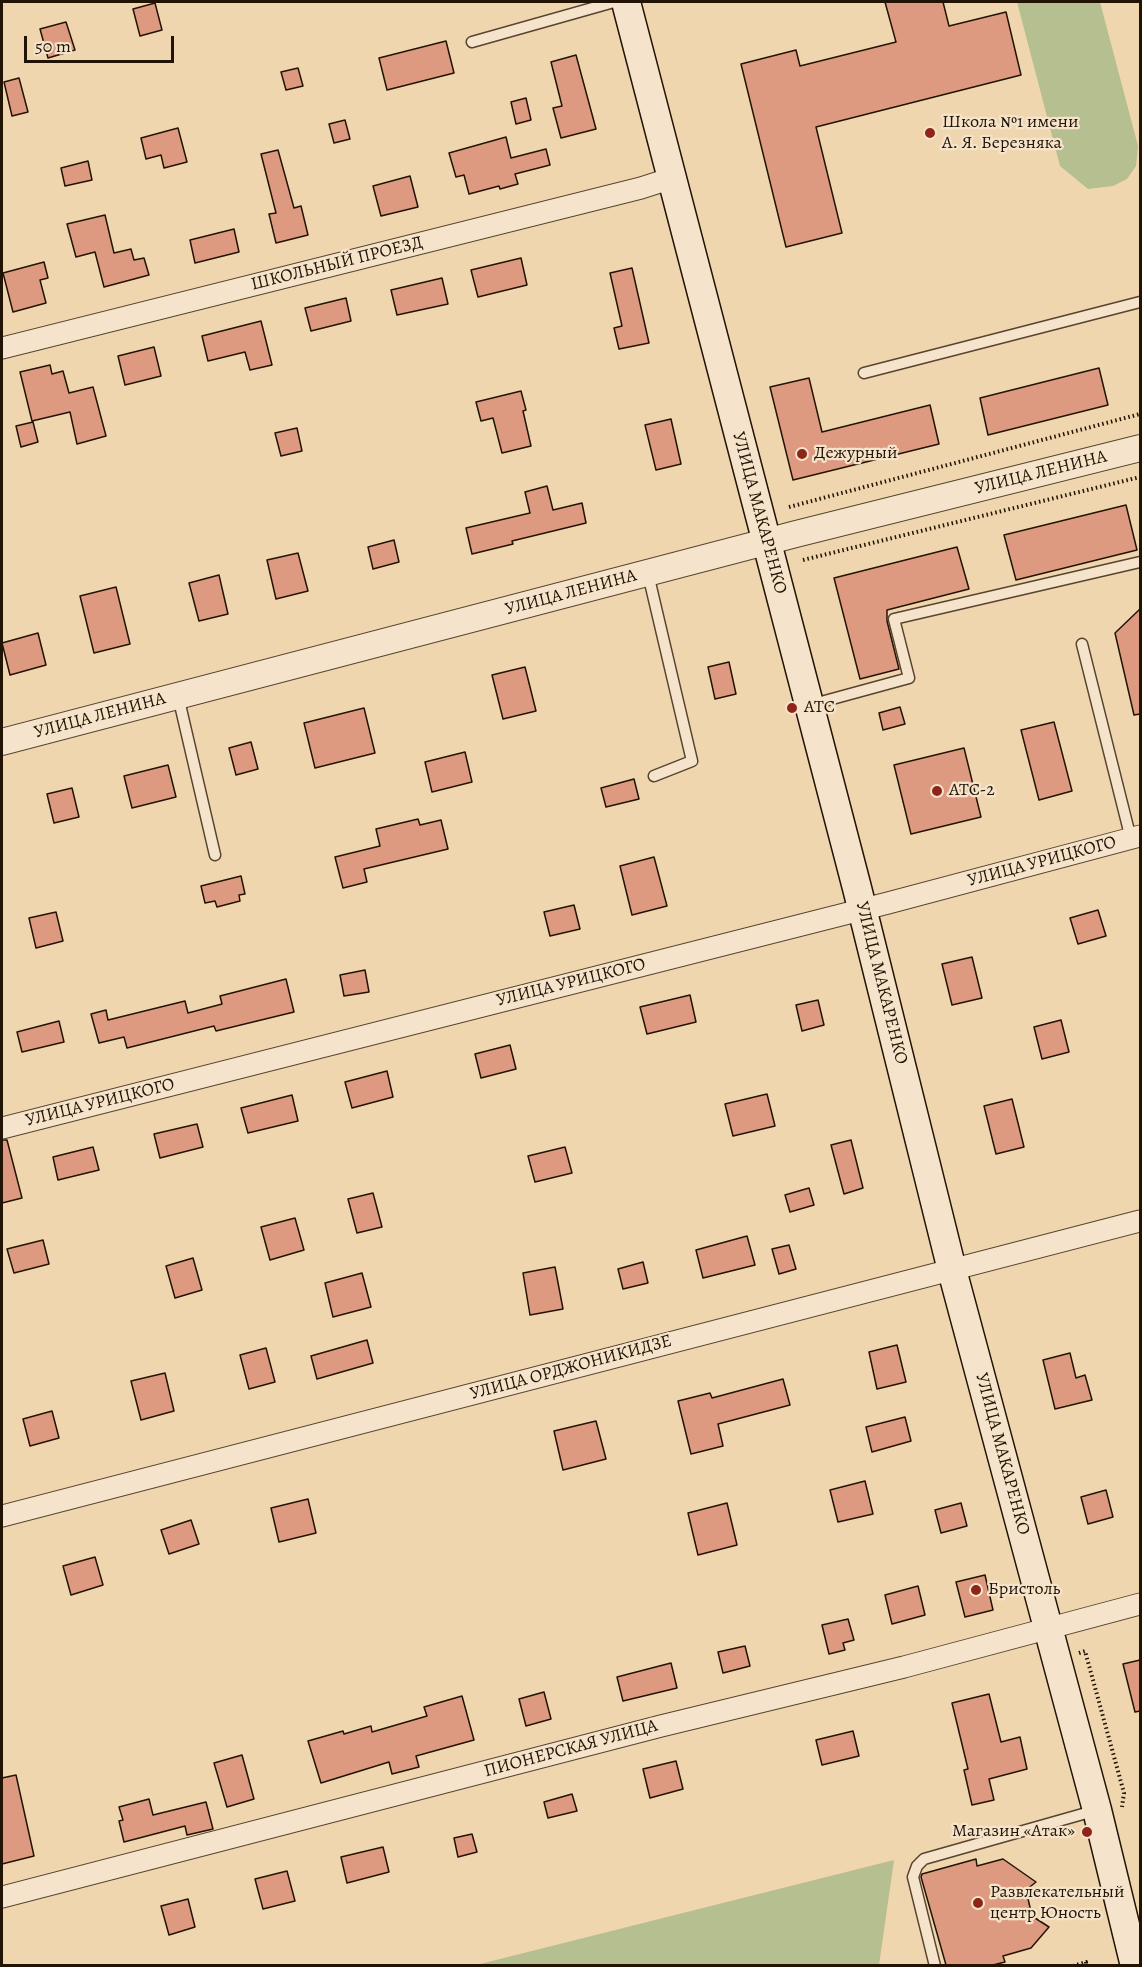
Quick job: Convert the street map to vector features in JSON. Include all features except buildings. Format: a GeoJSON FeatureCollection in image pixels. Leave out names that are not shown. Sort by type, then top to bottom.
{"type":"FeatureCollection","features":[{"type":"Feature","properties":{"kind":"main road","name":"УЛИЦА МАКАРЕНКО"},"geometry":{"type":"LineString","coordinates":[[625,2],[862,909],[952,1270],[1048,1628],[1109,1812],[1136,1965]]}},
{"type":"Feature","properties":{"kind":"street","name":"ШКОЛЬНЫЙ ПРОЕЗД"},"geometry":{"type":"LineString","coordinates":[[2,348],[641,188],[672,178]]}},
{"type":"Feature","properties":{"kind":"street","name":"УЛИЦА ЛЕНИНА"},"geometry":{"type":"LineString","coordinates":[[2,742],[767,542],[1140,448]]}},
{"type":"Feature","properties":{"kind":"street","name":"УЛИЦА УРИЦКОГО"},"geometry":{"type":"LineString","coordinates":[[2,1128],[1136,837]]}},
{"type":"Feature","properties":{"kind":"street","name":"УЛИЦА ОРДЖОНИКИДЗЕ"},"geometry":{"type":"LineString","coordinates":[[2,1516],[1140,1221]]}},
{"type":"Feature","properties":{"kind":"street","name":"ПИОНЕРСКАЯ УЛИЦА"},"geometry":{"type":"LineString","coordinates":[[2,1897],[661,1726],[904,1667],[1140,1604]]}},
{"type":"Feature","properties":{"kind":"lane"},"geometry":{"type":"LineString","coordinates":[[472,42],[625,2]]}},
{"type":"Feature","properties":{"kind":"lane"},"geometry":{"type":"LineString","coordinates":[[864,373],[1140,302]]}},
{"type":"Feature","properties":{"kind":"lane"},"geometry":{"type":"LineString","coordinates":[[809,705],[909,678],[894,619],[1140,562]]}},
{"type":"Feature","properties":{"kind":"lane"},"geometry":{"type":"LineString","coordinates":[[648,573],[692,761],[654,776]]}},
{"type":"Feature","properties":{"kind":"lane"},"geometry":{"type":"LineString","coordinates":[[1082,644],[1136,837]]}},
{"type":"Feature","properties":{"kind":"lane"},"geometry":{"type":"LineString","coordinates":[[178,696],[215,855]]}},
{"type":"Feature","properties":{"kind":"lane"},"geometry":{"type":"LineString","coordinates":[[935,1965],[913,1877],[917,1866],[924,1859],[1109,1812]]}},
{"type":"Feature","properties":{"kind":"path"},"geometry":{"type":"LineString","coordinates":[[789,507],[1140,414]]}},
{"type":"Feature","properties":{"kind":"path"},"geometry":{"type":"LineString","coordinates":[[803,560],[1140,477]]}},
{"type":"Feature","properties":{"kind":"path"},"geometry":{"type":"LineString","coordinates":[[1079,1653],[1085,1651],[1124,1793],[1109,1812]]}},
{"type":"Feature","properties":{"kind":"path"},"geometry":{"type":"LineString","coordinates":[[1073,1965],[1086,1962],[1086,1965]]}},
{"type":"Feature","properties":{"kind":"green space"},"geometry":{"type":"Polygon","coordinates":[[[1017,2],[1100,2],[1138,146],[1136,166],[1127,179],[1113,186],[1088,189],[1060,166],[1017,2]]]}},
{"type":"Feature","properties":{"kind":"green space"},"geometry":{"type":"Polygon","coordinates":[[[894,1860],[879,1965],[476,1965],[894,1860]]]}},
{"type":"Feature","properties":{"kind":"place","name":"Школа №1 имени А. Я. Березняка"},"geometry":{"type":"Point","coordinates":[930,133]}},
{"type":"Feature","properties":{"kind":"place","name":"Дежурный"},"geometry":{"type":"Point","coordinates":[802,454]}},
{"type":"Feature","properties":{"kind":"place","name":"АТС"},"geometry":{"type":"Point","coordinates":[792,708]}},
{"type":"Feature","properties":{"kind":"place","name":"АТС-2"},"geometry":{"type":"Point","coordinates":[937,791]}},
{"type":"Feature","properties":{"kind":"place","name":"Бристоль"},"geometry":{"type":"Point","coordinates":[976,1590]}},
{"type":"Feature","properties":{"kind":"place","name":"Магазин «Атак»"},"geometry":{"type":"Point","coordinates":[1087,1832]}},
{"type":"Feature","properties":{"kind":"place","name":"Развлекательный центр Юность"},"geometry":{"type":"Point","coordinates":[978,1903]}}]}
